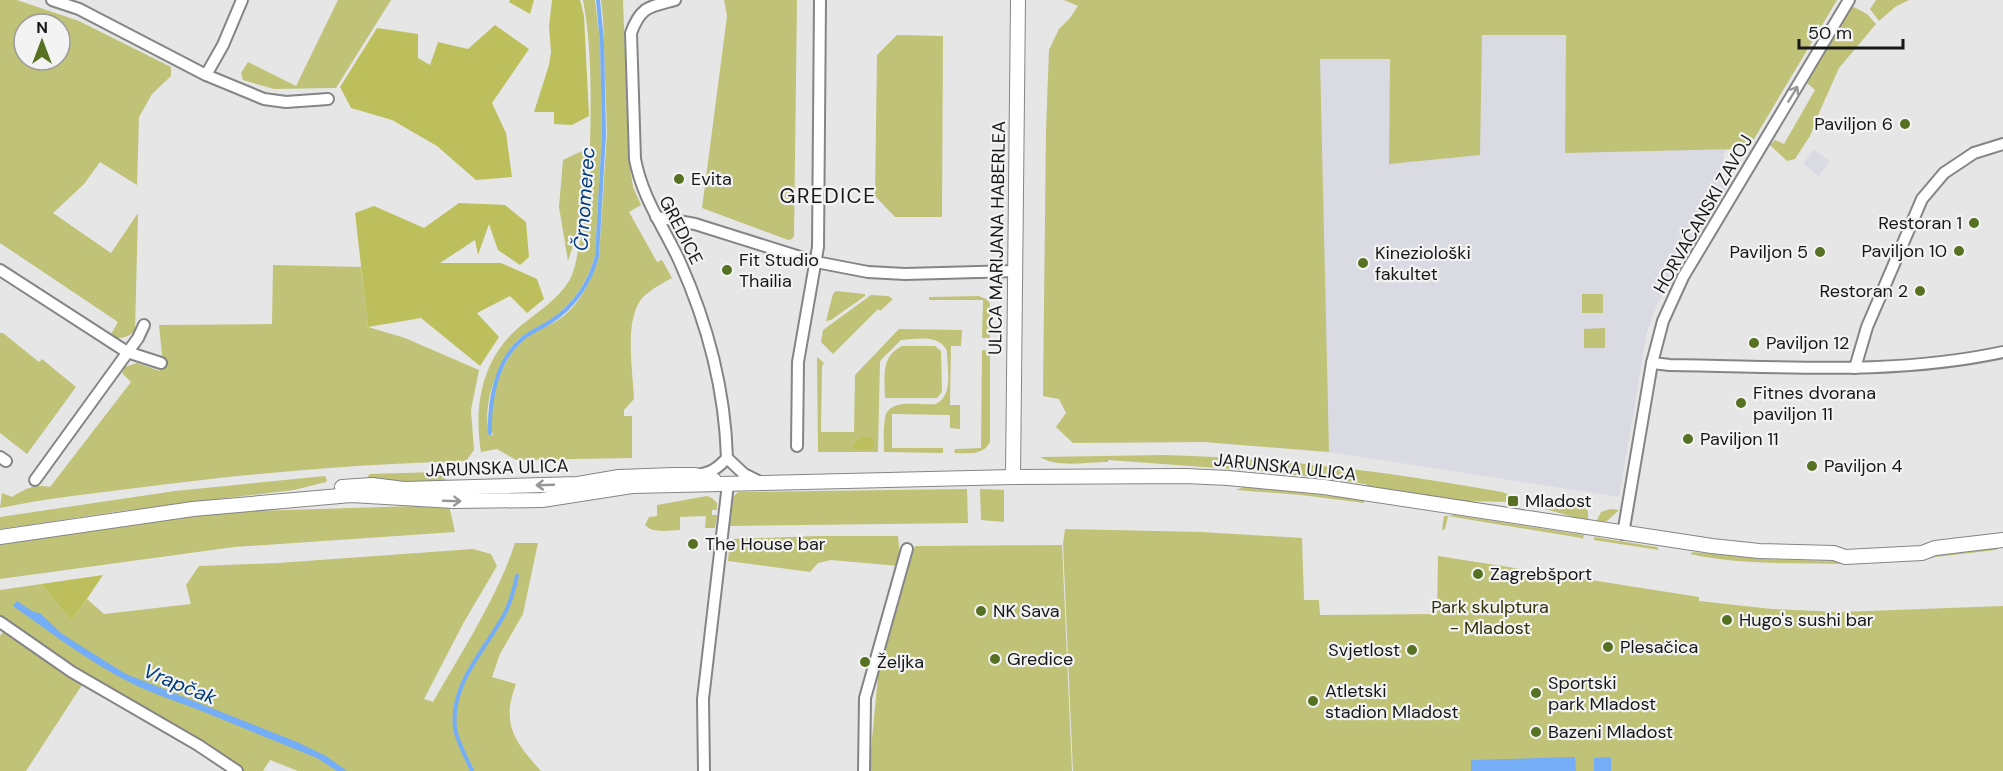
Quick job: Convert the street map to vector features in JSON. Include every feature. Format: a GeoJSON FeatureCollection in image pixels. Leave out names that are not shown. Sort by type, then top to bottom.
{"type":"FeatureCollection","features":[{"type":"Feature","properties":{"kind":"street"},"geometry":{"type":"LineString","coordinates":[[52,0],[79,9],[206,75],[264,99],[286,102],[328,99]]}},
{"type":"Feature","properties":{"kind":"street"},"geometry":{"type":"LineString","coordinates":[[206,75],[223,45],[242,0]]}},
{"type":"Feature","properties":{"kind":"street","name":"GREDICE"},"geometry":{"type":"LineString","coordinates":[[675,0],[649,7],[639,14],[631,33],[636,159],[644,192],[678,259],[707,333],[714,357],[727,436],[727,458]]}},
{"type":"Feature","properties":{"kind":"street"},"geometry":{"type":"LineString","coordinates":[[797,447],[798,362],[816,262],[819,192],[820,0]]}},
{"type":"Feature","properties":{"kind":"street","name":"ULICA MARIJANA HABERLEA"},"geometry":{"type":"LineString","coordinates":[[1013,477],[1018,0]]}},
{"type":"Feature","properties":{"kind":"street","name":"HORVAĆANSKI ZAVOJ"},"geometry":{"type":"LineString","coordinates":[[1623,534],[1652,363],[1663,321],[1683,277],[1849,0]]}},
{"type":"Feature","properties":{"kind":"street"},"geometry":{"type":"LineString","coordinates":[[1855,368],[1867,327],[1922,199],[1944,173],[1974,153],[2003,144]]}},
{"type":"Feature","properties":{"kind":"street"},"geometry":{"type":"LineString","coordinates":[[656,217],[695,224],[844,269],[885,274],[1015,271]]}},
{"type":"Feature","properties":{"kind":"street"},"geometry":{"type":"LineString","coordinates":[[0,270],[127,352],[160,363]]}},
{"type":"Feature","properties":{"kind":"street"},"geometry":{"type":"LineString","coordinates":[[35,480],[142,331],[144,325]]}},
{"type":"Feature","properties":{"kind":"street"},"geometry":{"type":"LineString","coordinates":[[1652,363],[1680,366],[1895,368],[1963,360],[2003,352]]}},
{"type":"Feature","properties":{"kind":"street"},"geometry":{"type":"LineString","coordinates":[[695,475],[708,474],[717,469],[727,458],[744,474],[762,483]]}},
{"type":"Feature","properties":{"kind":"street","name":"JARUNSKA ULICA"},"geometry":{"type":"LineString","coordinates":[[268,501],[329,487],[372,485],[404,489],[495,487],[578,484],[620,477],[695,475],[728,484]]}},
{"type":"Feature","properties":{"kind":"street","name":"JARUNSKA ULICA"},"geometry":{"type":"LineString","coordinates":[[0,537],[193,509],[351,495],[454,501],[542,500],[632,486],[1151,475],[1228,478],[1324,487],[1623,534],[1747,550],[1834,553],[1844,550],[1922,546],[1935,548],[2000,539]]}},
{"type":"Feature","properties":{"kind":"street"},"geometry":{"type":"LineString","coordinates":[[704,771],[703,699],[728,484]]}},
{"type":"Feature","properties":{"kind":"street"},"geometry":{"type":"LineString","coordinates":[[864,771],[866,698],[907,549]]}},
{"type":"Feature","properties":{"kind":"street"},"geometry":{"type":"LineString","coordinates":[[0,622],[72,672],[198,745],[237,771]]}},
{"type":"Feature","properties":{"kind":"shaded area"},"geometry":{"type":"Polygon","coordinates":[[[510,0],[534,0],[530,14],[509,2],[510,0]]]}},
{"type":"Feature","properties":{"kind":"shaded area"},"geometry":{"type":"Polygon","coordinates":[[[552,0],[580,0],[584,16],[589,116],[572,125],[554,124],[554,112],[534,112],[549,65],[552,0]]]}},
{"type":"Feature","properties":{"kind":"shaded area","name":"Kineziološki fakultet"},"geometry":{"type":"Polygon","coordinates":[[[1064,0],[1837,0],[1754,139],[1744,147],[1726,150],[1723,173],[1733,176],[1657,305],[1647,332],[1619,497],[1329,452],[1204,442],[1073,443],[1056,427],[1066,414],[1060,399],[1043,396],[1049,50],[1059,29],[1078,6],[1064,0]]]}},
{"type":"Feature","properties":{"kind":"shaded area"},"geometry":{"type":"Polygon","coordinates":[[[495,25],[529,49],[492,103],[506,133],[512,177],[476,180],[437,146],[392,120],[351,108],[340,87],[377,28],[418,34],[418,58],[430,65],[438,42],[468,49],[495,25]]]}},
{"type":"Feature","properties":{"kind":"shaded area"},"geometry":{"type":"Polygon","coordinates":[[[1814,149],[1830,161],[1819,176],[1803,164],[1814,149]]]}},
{"type":"Feature","properties":{"kind":"shaded area"},"geometry":{"type":"Polygon","coordinates":[[[459,203],[505,205],[526,222],[529,257],[520,265],[498,250],[489,224],[478,255],[475,240],[440,263],[501,263],[537,279],[544,299],[527,313],[510,296],[477,313],[499,337],[480,366],[421,318],[368,327],[355,213],[374,206],[424,228],[459,203]]]}},
{"type":"Feature","properties":{"kind":"shaded area"},"geometry":{"type":"Polygon","coordinates":[[[861,437],[870,437],[874,440],[874,446],[870,449],[855,450],[853,447],[855,442],[861,437]]]}},
{"type":"Feature","properties":{"kind":"shaded area"},"geometry":{"type":"Polygon","coordinates":[[[103,575],[72,621],[41,584],[103,575]]]}},
{"type":"Feature","properties":{"kind":"green space"},"geometry":{"type":"Polygon","coordinates":[[[0,0],[17,0],[52,12],[12,12],[12,72],[72,72],[72,19],[171,67],[171,76],[152,94],[139,117],[137,185],[100,162],[84,184],[53,213],[111,253],[138,213],[135,331],[123,338],[110,336],[118,322],[0,243],[0,0]]]}},
{"type":"Feature","properties":{"kind":"green space"},"geometry":{"type":"Polygon","coordinates":[[[338,0],[391,0],[336,88],[274,89],[243,80],[241,73],[248,62],[296,86],[338,0]]]}},
{"type":"Feature","properties":{"kind":"green space"},"geometry":{"type":"Polygon","coordinates":[[[583,0],[595,0],[600,41],[602,134],[595,255],[588,275],[572,301],[557,315],[520,338],[505,357],[493,383],[490,397],[488,424],[490,435],[493,435],[491,412],[493,398],[507,360],[514,349],[527,337],[560,319],[571,309],[586,288],[599,256],[607,133],[601,0],[623,0],[629,162],[633,187],[641,205],[629,212],[657,262],[662,260],[672,278],[644,296],[637,305],[633,317],[631,345],[634,399],[624,410],[624,416],[632,416],[632,458],[516,460],[497,449],[481,452],[480,399],[490,365],[498,350],[509,336],[559,293],[569,281],[575,266],[587,207],[590,170],[590,73],[583,0]]]}},
{"type":"Feature","properties":{"kind":"green space"},"geometry":{"type":"Polygon","coordinates":[[[724,0],[797,0],[794,236],[792,239],[788,240],[702,208],[727,16],[724,0]]]}},
{"type":"Feature","properties":{"kind":"green space"},"geometry":{"type":"Polygon","coordinates":[[[1064,0],[1837,0],[1754,139],[1744,147],[1736,149],[1565,153],[1566,35],[1482,35],[1480,155],[1389,164],[1390,59],[1320,59],[1329,452],[1204,442],[1073,443],[1056,427],[1066,413],[1059,399],[1043,396],[1046,131],[1049,50],[1059,29],[1078,6],[1064,0]]]}},
{"type":"Feature","properties":{"kind":"green space"},"geometry":{"type":"Polygon","coordinates":[[[1876,0],[1909,0],[1895,7],[1879,21],[1870,9],[1876,0]]]}},
{"type":"Feature","properties":{"kind":"green space"},"geometry":{"type":"Polygon","coordinates":[[[1852,6],[1867,14],[1876,24],[1839,68],[1810,136],[1795,159],[1787,161],[1770,145],[1775,140],[1784,144],[1815,90],[1807,83],[1852,6]]]}},
{"type":"Feature","properties":{"kind":"green space"},"geometry":{"type":"Polygon","coordinates":[[[897,35],[943,36],[942,217],[895,217],[875,196],[877,55],[897,35]]]}},
{"type":"Feature","properties":{"kind":"green space"},"geometry":{"type":"Polygon","coordinates":[[[586,149],[583,215],[568,261],[559,207],[563,160],[586,149]]]}},
{"type":"Feature","properties":{"kind":"green space"},"geometry":{"type":"Polygon","coordinates":[[[273,265],[361,267],[368,327],[405,338],[479,370],[471,410],[474,450],[466,461],[345,467],[224,477],[72,496],[0,508],[2,493],[12,497],[30,488],[50,487],[131,382],[122,373],[125,367],[137,363],[160,371],[163,364],[159,325],[272,324],[273,265]]]}},
{"type":"Feature","properties":{"kind":"green space"},"geometry":{"type":"Polygon","coordinates":[[[836,291],[865,294],[865,296],[831,320],[826,321],[833,294],[836,291]]]}},
{"type":"Feature","properties":{"kind":"green space"},"geometry":{"type":"Polygon","coordinates":[[[1582,294],[1603,294],[1603,313],[1582,313],[1582,294]]]}},
{"type":"Feature","properties":{"kind":"green space"},"geometry":{"type":"Polygon","coordinates":[[[871,295],[888,296],[893,299],[880,311],[878,309],[833,354],[821,342],[823,330],[871,295]]]}},
{"type":"Feature","properties":{"kind":"green space"},"geometry":{"type":"Polygon","coordinates":[[[979,296],[988,300],[990,304],[990,338],[982,338],[983,300],[929,300],[929,297],[979,296]]]}},
{"type":"Feature","properties":{"kind":"green space"},"geometry":{"type":"Polygon","coordinates":[[[1605,328],[1605,348],[1584,348],[1584,329],[1605,328]]]}},
{"type":"Feature","properties":{"kind":"green space"},"geometry":{"type":"Polygon","coordinates":[[[899,329],[962,330],[961,346],[951,346],[950,405],[960,405],[960,429],[950,428],[950,415],[892,414],[892,448],[943,448],[943,453],[884,452],[884,426],[887,411],[892,407],[906,404],[936,404],[942,400],[947,388],[947,351],[943,346],[939,342],[927,339],[901,340],[880,361],[878,452],[818,452],[817,357],[824,363],[822,366],[821,432],[854,432],[855,375],[899,329]]]}},
{"type":"Feature","properties":{"kind":"green space"},"geometry":{"type":"Polygon","coordinates":[[[0,333],[39,362],[42,359],[76,387],[27,454],[0,433],[0,333]]]}},
{"type":"Feature","properties":{"kind":"green space"},"geometry":{"type":"Polygon","coordinates":[[[902,346],[935,346],[941,351],[942,392],[937,398],[885,398],[885,368],[890,356],[902,346]]]}},
{"type":"Feature","properties":{"kind":"green space"},"geometry":{"type":"Polygon","coordinates":[[[982,350],[990,351],[990,442],[979,452],[954,453],[955,449],[981,448],[982,350]]]}},
{"type":"Feature","properties":{"kind":"green space"},"geometry":{"type":"Polygon","coordinates":[[[1165,455],[1250,459],[1376,472],[1502,492],[1508,494],[1510,502],[1462,501],[1366,484],[1272,472],[1108,460],[1108,462],[1073,464],[1040,457],[1165,455]]]}},
{"type":"Feature","properties":{"kind":"green space"},"geometry":{"type":"Polygon","coordinates":[[[439,472],[446,480],[427,484],[365,480],[370,474],[439,472]]]}},
{"type":"Feature","properties":{"kind":"green space"},"geometry":{"type":"Polygon","coordinates":[[[325,476],[326,482],[294,490],[121,511],[0,529],[0,517],[175,491],[325,476]]]}},
{"type":"Feature","properties":{"kind":"green space"},"geometry":{"type":"Polygon","coordinates":[[[1246,486],[1364,500],[1364,503],[1236,490],[1246,486]]]}},
{"type":"Feature","properties":{"kind":"green space"},"geometry":{"type":"Polygon","coordinates":[[[967,489],[968,523],[730,526],[733,497],[738,492],[967,489]]]}},
{"type":"Feature","properties":{"kind":"green space"},"geometry":{"type":"Polygon","coordinates":[[[980,489],[1004,490],[1004,522],[981,520],[980,489]]]}},
{"type":"Feature","properties":{"kind":"green space"},"geometry":{"type":"Polygon","coordinates":[[[707,496],[717,503],[717,510],[712,510],[712,515],[717,515],[715,528],[705,528],[706,516],[680,517],[680,530],[657,531],[645,525],[649,517],[657,516],[657,505],[707,496]]]}},
{"type":"Feature","properties":{"kind":"green space"},"geometry":{"type":"Polygon","coordinates":[[[1550,501],[1580,504],[1588,511],[1588,521],[1545,509],[1550,501]]]}},
{"type":"Feature","properties":{"kind":"green space"},"geometry":{"type":"Polygon","coordinates":[[[449,505],[455,532],[234,547],[0,579],[0,545],[196,515],[449,505]]]}},
{"type":"Feature","properties":{"kind":"green space"},"geometry":{"type":"Polygon","coordinates":[[[1610,509],[1619,510],[1607,521],[1596,522],[1601,512],[1610,509]]]}},
{"type":"Feature","properties":{"kind":"green space"},"geometry":{"type":"Polygon","coordinates":[[[1455,515],[1584,535],[1583,539],[1448,516],[1445,529],[1442,530],[1444,516],[1455,515]]]}},
{"type":"Feature","properties":{"kind":"green space","name":"Sportski park Mladost"},"geometry":{"type":"Polygon","coordinates":[[[1065,529],[1202,532],[1302,538],[1304,600],[1319,600],[1320,615],[1437,614],[1438,556],[1699,597],[1699,601],[1772,609],[1840,612],[2003,606],[2003,771],[1073,771],[1063,544],[1065,529]]]}},
{"type":"Feature","properties":{"kind":"green space"},"geometry":{"type":"Polygon","coordinates":[[[898,536],[899,566],[831,560],[818,563],[810,572],[728,561],[730,539],[898,536]]]}},
{"type":"Feature","properties":{"kind":"green space"},"geometry":{"type":"Polygon","coordinates":[[[1594,537],[1657,547],[1659,550],[1594,540],[1594,537]]]}},
{"type":"Feature","properties":{"kind":"green space"},"geometry":{"type":"Polygon","coordinates":[[[515,543],[538,543],[523,614],[500,654],[492,677],[516,684],[510,721],[517,741],[541,771],[298,771],[270,760],[263,771],[244,771],[226,758],[78,672],[0,620],[0,590],[41,584],[72,621],[87,599],[104,614],[191,604],[186,585],[199,566],[278,563],[473,549],[491,554],[497,566],[464,622],[424,699],[433,702],[489,604],[515,543]]]}},
{"type":"Feature","properties":{"kind":"green space","name":"Gredice"},"geometry":{"type":"Polygon","coordinates":[[[1062,545],[1072,771],[869,771],[878,676],[915,546],[1062,545]]]}},
{"type":"Feature","properties":{"kind":"green space"},"geometry":{"type":"Polygon","coordinates":[[[2000,547],[1996,550],[1893,562],[1905,558],[2000,547]]]}},
{"type":"Feature","properties":{"kind":"green space"},"geometry":{"type":"Polygon","coordinates":[[[1693,552],[1763,559],[1839,561],[1846,564],[1748,562],[1690,554],[1693,552]]]}},
{"type":"Feature","properties":{"kind":"green space"},"geometry":{"type":"Polygon","coordinates":[[[3,632],[82,685],[26,771],[0,771],[0,636],[3,632]]]}},
{"type":"Feature","properties":{"kind":"water"},"geometry":{"type":"Polygon","coordinates":[[[17,601],[41,614],[61,633],[126,674],[297,742],[326,756],[347,771],[337,771],[317,758],[156,694],[115,675],[13,606],[17,601]]]}},
{"type":"Feature","properties":{"kind":"water"},"geometry":{"type":"Polygon","coordinates":[[[1575,757],[1576,771],[1471,771],[1471,760],[1575,757]]]}},
{"type":"Feature","properties":{"kind":"water"},"geometry":{"type":"Polygon","coordinates":[[[1611,757],[1611,771],[1594,771],[1594,758],[1611,757]]]}},
{"type":"Feature","properties":{"kind":"waterway","name":"Črnomerec"},"geometry":{"type":"LineString","coordinates":[[490,433],[493,395],[506,358],[528,334],[559,316],[574,302],[590,276],[597,256],[604,134],[602,42],[598,0]]}},
{"type":"Feature","properties":{"kind":"waterway","name":"Črnomerec"},"geometry":{"type":"LineString","coordinates":[[472,771],[455,728],[458,697],[470,668],[506,610],[517,576]]}},
{"type":"Feature","properties":{"kind":"place","name":"Paviljon 6"},"geometry":{"type":"Point","coordinates":[1905,124]}},
{"type":"Feature","properties":{"kind":"place","name":"Evita"},"geometry":{"type":"Point","coordinates":[679,179]}},
{"type":"Feature","properties":{"kind":"place","name":"Restoran 1"},"geometry":{"type":"Point","coordinates":[1974,223]}},
{"type":"Feature","properties":{"kind":"place","name":"Paviljon 10"},"geometry":{"type":"Point","coordinates":[1959,251]}},
{"type":"Feature","properties":{"kind":"place","name":"Paviljon 5"},"geometry":{"type":"Point","coordinates":[1820,252]}},
{"type":"Feature","properties":{"kind":"place","name":"Kineziološki fakultet"},"geometry":{"type":"Point","coordinates":[1363,263]}},
{"type":"Feature","properties":{"kind":"place","name":"Fit Studio Thailia"},"geometry":{"type":"Point","coordinates":[727,270]}},
{"type":"Feature","properties":{"kind":"place","name":"Restoran 2"},"geometry":{"type":"Point","coordinates":[1920,291]}},
{"type":"Feature","properties":{"kind":"place","name":"Paviljon 12"},"geometry":{"type":"Point","coordinates":[1754,343]}},
{"type":"Feature","properties":{"kind":"place","name":"Fitnes dvorana paviljon 11"},"geometry":{"type":"Point","coordinates":[1741,403]}},
{"type":"Feature","properties":{"kind":"place","name":"Paviljon 11"},"geometry":{"type":"Point","coordinates":[1688,439]}},
{"type":"Feature","properties":{"kind":"place","name":"Paviljon 4"},"geometry":{"type":"Point","coordinates":[1812,466]}},
{"type":"Feature","properties":{"kind":"place","name":"Mladost"},"geometry":{"type":"Point","coordinates":[1513,501]}},
{"type":"Feature","properties":{"kind":"place","name":"The House bar"},"geometry":{"type":"Point","coordinates":[693,544]}},
{"type":"Feature","properties":{"kind":"place","name":"Zagrebšport"},"geometry":{"type":"Point","coordinates":[1478,574]}},
{"type":"Feature","properties":{"kind":"place","name":"NK Sava"},"geometry":{"type":"Point","coordinates":[981,611]}},
{"type":"Feature","properties":{"kind":"place","name":"Hugo's sushi bar"},"geometry":{"type":"Point","coordinates":[1727,620]}},
{"type":"Feature","properties":{"kind":"place","name":"Plesačica"},"geometry":{"type":"Point","coordinates":[1608,647]}},
{"type":"Feature","properties":{"kind":"place","name":"Svjetlost"},"geometry":{"type":"Point","coordinates":[1412,650]}},
{"type":"Feature","properties":{"kind":"place","name":"Gredice"},"geometry":{"type":"Point","coordinates":[995,659]}},
{"type":"Feature","properties":{"kind":"place","name":"Željka"},"geometry":{"type":"Point","coordinates":[865,662]}},
{"type":"Feature","properties":{"kind":"place","name":"Sportski park Mladost"},"geometry":{"type":"Point","coordinates":[1536,693]}},
{"type":"Feature","properties":{"kind":"place","name":"Atletski stadion Mladost"},"geometry":{"type":"Point","coordinates":[1313,701]}},
{"type":"Feature","properties":{"kind":"place","name":"Bazeni Mladost"},"geometry":{"type":"Point","coordinates":[1536,732]}},
{"type":"Feature","properties":{"kind":"district","name":"GREDICE"},"geometry":{"type":"Point","coordinates":[828,196]}},
{"type":"Feature","properties":{"kind":"park label","name":"Park skulptura - Mladost"},"geometry":{"type":"Point","coordinates":[1490,617]}},
{"type":"Feature","properties":{"kind":"water label","name":"Vrapčak"},"geometry":{"type":"Point","coordinates":[180,684]}}]}
